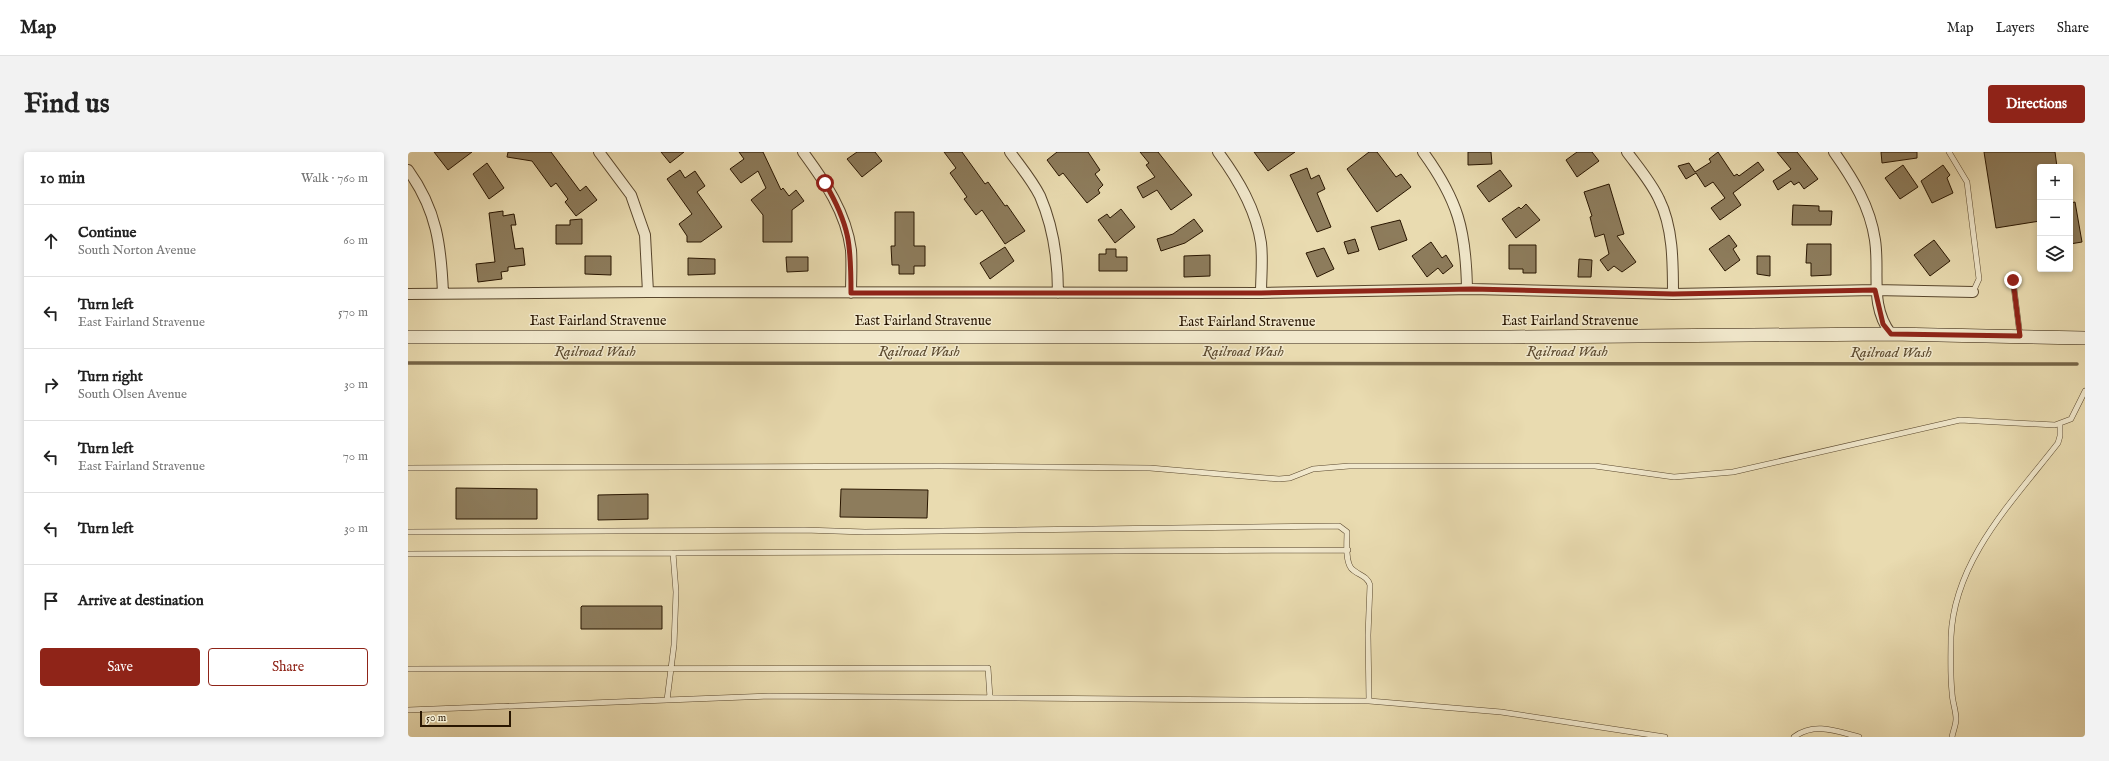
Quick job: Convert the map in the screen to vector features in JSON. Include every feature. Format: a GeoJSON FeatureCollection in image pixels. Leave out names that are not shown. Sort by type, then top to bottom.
{"type":"FeatureCollection","features":[{"type":"Feature","properties":{"kind":"street"},"geometry":{"type":"LineString","coordinates":[[599,152],[631,195],[645,235],[648,292]]}},
{"type":"Feature","properties":{"kind":"street"},"geometry":{"type":"LineString","coordinates":[[803,152],[834,198],[848,232],[851,252],[851,293]]}},
{"type":"Feature","properties":{"kind":"street"},"geometry":{"type":"LineString","coordinates":[[1010,152],[1039,195],[1050,223],[1057,267],[1058,293]]}},
{"type":"Feature","properties":{"kind":"street"},"geometry":{"type":"LineString","coordinates":[[1218,152],[1236,178],[1247,198],[1255,222],[1261,244],[1261,293]]}},
{"type":"Feature","properties":{"kind":"street"},"geometry":{"type":"LineString","coordinates":[[1423,152],[1446,185],[1456,208],[1465,243],[1467,289]]}},
{"type":"Feature","properties":{"kind":"street"},"geometry":{"type":"LineString","coordinates":[[1628,152],[1659,199],[1666,218],[1673,262],[1673,294]]}},
{"type":"Feature","properties":{"kind":"street"},"geometry":{"type":"LineString","coordinates":[[1834,152],[1857,186],[1868,211],[1875,239],[1878,263],[1875,290],[1883,324],[1891,334]]}},
{"type":"Feature","properties":{"kind":"street"},"geometry":{"type":"LineString","coordinates":[[408,170],[420,189],[435,226],[441,247],[443,293]]}},
{"type":"Feature","properties":{"kind":"street","name":"East Fairland Stravenue"},"geometry":{"type":"LineString","coordinates":[[408,294],[648,292],[1261,293],[1467,289],[1673,294],[1875,290],[1973,292]]}},
{"type":"Feature","properties":{"kind":"street","name":"East Fairland Stravenue"},"geometry":{"type":"LineString","coordinates":[[408,337],[1510,337],[1891,334],[2085,338]]}},
{"type":"Feature","properties":{"kind":"lane"},"geometry":{"type":"LineString","coordinates":[[1950,152],[1967,182],[1978,279],[1973,292]]}},
{"type":"Feature","properties":{"kind":"lane"},"geometry":{"type":"LineString","coordinates":[[2013,280],[2020,336]]}},
{"type":"Feature","properties":{"kind":"lane"},"geometry":{"type":"LineString","coordinates":[[408,468],[933,466],[1142,468],[1279,479],[1290,478],[1313,469],[1349,466],[1515,465],[1595,466],[1674,477],[1733,472],[1960,420],[2036,425],[2060,424],[2071,419],[2085,391]]}},
{"type":"Feature","properties":{"kind":"lane"},"geometry":{"type":"LineString","coordinates":[[1952,737],[1956,719],[1952,693],[1951,636],[1954,611],[1960,589],[1970,563],[1990,531],[2058,442],[2060,436],[2060,424]]}},
{"type":"Feature","properties":{"kind":"lane"},"geometry":{"type":"LineString","coordinates":[[408,532],[804,530],[865,532],[1340,526],[1347,532],[1348,563],[1351,568],[1368,580],[1370,585],[1368,635],[1369,701]]}},
{"type":"Feature","properties":{"kind":"lane"},"geometry":{"type":"LineString","coordinates":[[408,554],[1348,550]]}},
{"type":"Feature","properties":{"kind":"lane"},"geometry":{"type":"LineString","coordinates":[[666,700],[674,645],[676,592],[674,553]]}},
{"type":"Feature","properties":{"kind":"lane"},"geometry":{"type":"LineString","coordinates":[[408,669],[988,668],[990,698]]}},
{"type":"Feature","properties":{"kind":"lane"},"geometry":{"type":"LineString","coordinates":[[408,710],[769,696],[1369,701],[1501,712],[1665,737]]}},
{"type":"Feature","properties":{"kind":"lane"},"geometry":{"type":"LineString","coordinates":[[1794,737],[1809,729],[1823,728],[1858,737]]}},
{"type":"Feature","properties":{"kind":"building"},"geometry":{"type":"Polygon","coordinates":[[[434,152],[472,152],[448,170],[434,152]]]}},
{"type":"Feature","properties":{"kind":"building"},"geometry":{"type":"Polygon","coordinates":[[[508,152],[551,152],[580,191],[586,186],[597,200],[576,216],[565,202],[568,199],[556,183],[551,187],[532,161],[507,157],[508,152]]]}},
{"type":"Feature","properties":{"kind":"building"},"geometry":{"type":"Polygon","coordinates":[[[661,152],[684,152],[670,163],[661,152]]]}},
{"type":"Feature","properties":{"kind":"building"},"geometry":{"type":"Polygon","coordinates":[[[739,152],[763,152],[781,190],[783,188],[789,196],[796,190],[804,201],[792,210],[792,242],[763,242],[763,215],[751,200],[766,188],[758,171],[741,183],[730,169],[744,159],[739,152]]]}},
{"type":"Feature","properties":{"kind":"building"},"geometry":{"type":"Polygon","coordinates":[[[857,152],[875,152],[882,161],[862,177],[847,159],[857,152]]]}},
{"type":"Feature","properties":{"kind":"building"},"geometry":{"type":"Polygon","coordinates":[[[944,152],[962,152],[985,184],[988,182],[1005,206],[1007,205],[1025,231],[1005,244],[982,210],[976,215],[964,199],[967,197],[950,173],[956,168],[944,152]]]}},
{"type":"Feature","properties":{"kind":"building"},"geometry":{"type":"Polygon","coordinates":[[[1057,152],[1088,152],[1100,170],[1095,174],[1103,185],[1098,190],[1100,193],[1087,203],[1063,173],[1059,176],[1047,160],[1057,152]]]}},
{"type":"Feature","properties":{"kind":"building"},"geometry":{"type":"Polygon","coordinates":[[[1140,152],[1158,152],[1192,195],[1171,210],[1157,190],[1143,198],[1137,187],[1155,177],[1146,165],[1149,163],[1140,152]]]}},
{"type":"Feature","properties":{"kind":"building"},"geometry":{"type":"Polygon","coordinates":[[[1254,152],[1295,152],[1268,171],[1254,152]]]}},
{"type":"Feature","properties":{"kind":"building"},"geometry":{"type":"Polygon","coordinates":[[[1369,152],[1377,152],[1396,177],[1401,174],[1411,187],[1377,212],[1347,169],[1369,152]]]}},
{"type":"Feature","properties":{"kind":"building"},"geometry":{"type":"Polygon","coordinates":[[[1468,152],[1491,152],[1492,164],[1468,165],[1468,152]]]}},
{"type":"Feature","properties":{"kind":"building"},"geometry":{"type":"Polygon","coordinates":[[[1577,152],[1592,152],[1599,161],[1577,177],[1566,160],[1577,152]]]}},
{"type":"Feature","properties":{"kind":"building"},"geometry":{"type":"Polygon","coordinates":[[[1718,152],[1734,176],[1737,174],[1739,176],[1758,162],[1764,170],[1733,193],[1741,205],[1720,220],[1711,208],[1725,198],[1713,182],[1705,187],[1696,173],[1686,179],[1678,166],[1689,163],[1695,172],[1711,162],[1709,159],[1718,152]]]}},
{"type":"Feature","properties":{"kind":"building"},"geometry":{"type":"Polygon","coordinates":[[[1777,152],[1797,152],[1818,179],[1804,189],[1799,182],[1794,185],[1791,181],[1778,190],[1773,181],[1791,169],[1777,152]]]}},
{"type":"Feature","properties":{"kind":"building"},"geometry":{"type":"Polygon","coordinates":[[[1881,152],[1917,152],[1917,158],[1882,163],[1881,152]]]}},
{"type":"Feature","properties":{"kind":"building"},"geometry":{"type":"Polygon","coordinates":[[[1984,152],[2055,152],[2057,164],[2037,164],[2037,221],[1996,228],[1984,152]]]}},
{"type":"Feature","properties":{"kind":"building"},"geometry":{"type":"Polygon","coordinates":[[[487,163],[504,188],[489,199],[473,174],[487,163]]]}},
{"type":"Feature","properties":{"kind":"building"},"geometry":{"type":"Polygon","coordinates":[[[1903,165],[1918,187],[1900,199],[1885,178],[1903,165]]]}},
{"type":"Feature","properties":{"kind":"building"},"geometry":{"type":"Polygon","coordinates":[[[1943,165],[1950,175],[1947,178],[1953,193],[1932,203],[1921,181],[1943,165]]]}},
{"type":"Feature","properties":{"kind":"building"},"geometry":{"type":"Polygon","coordinates":[[[1307,168],[1311,179],[1319,175],[1325,189],[1317,193],[1331,227],[1317,232],[1290,175],[1307,168]]]}},
{"type":"Feature","properties":{"kind":"building"},"geometry":{"type":"Polygon","coordinates":[[[680,170],[685,178],[695,171],[705,186],[697,192],[722,227],[701,242],[687,242],[687,236],[679,224],[692,214],[667,179],[680,170]]]}},
{"type":"Feature","properties":{"kind":"building"},"geometry":{"type":"Polygon","coordinates":[[[1500,170],[1512,186],[1489,202],[1477,186],[1500,170]]]}},
{"type":"Feature","properties":{"kind":"building"},"geometry":{"type":"Polygon","coordinates":[[[1609,184],[1624,234],[1617,236],[1636,262],[1622,272],[1614,266],[1608,271],[1600,260],[1609,254],[1604,234],[1595,237],[1590,217],[1592,216],[1584,192],[1609,184]]]}},
{"type":"Feature","properties":{"kind":"building"},"geometry":{"type":"Polygon","coordinates":[[[2073,202],[2075,202],[2082,242],[2073,244],[2073,236],[2073,202]]]}},
{"type":"Feature","properties":{"kind":"building"},"geometry":{"type":"Polygon","coordinates":[[[1526,204],[1540,220],[1516,238],[1502,219],[1519,207],[1521,209],[1526,204]]]}},
{"type":"Feature","properties":{"kind":"building"},"geometry":{"type":"Polygon","coordinates":[[[1793,205],[1819,206],[1819,211],[1832,211],[1831,225],[1792,225],[1793,205]]]}},
{"type":"Feature","properties":{"kind":"building"},"geometry":{"type":"Polygon","coordinates":[[[1121,209],[1135,227],[1115,243],[1098,220],[1107,214],[1110,218],[1121,209]]]}},
{"type":"Feature","properties":{"kind":"building"},"geometry":{"type":"Polygon","coordinates":[[[503,211],[503,216],[514,214],[516,225],[511,225],[515,249],[523,248],[525,265],[508,267],[508,271],[501,272],[502,279],[478,282],[476,264],[495,262],[489,213],[503,211]]]}},
{"type":"Feature","properties":{"kind":"building"},"geometry":{"type":"Polygon","coordinates":[[[895,212],[914,212],[914,246],[925,246],[925,266],[914,266],[914,274],[899,274],[899,265],[892,265],[891,246],[895,246],[895,212]]]}},
{"type":"Feature","properties":{"kind":"building"},"geometry":{"type":"Polygon","coordinates":[[[582,219],[582,244],[556,244],[556,225],[570,225],[570,220],[582,219]]]}},
{"type":"Feature","properties":{"kind":"building"},"geometry":{"type":"Polygon","coordinates":[[[1194,219],[1203,231],[1185,243],[1161,251],[1157,239],[1173,234],[1194,219]]]}},
{"type":"Feature","properties":{"kind":"building"},"geometry":{"type":"Polygon","coordinates":[[[1400,220],[1407,240],[1379,250],[1371,227],[1400,220]]]}},
{"type":"Feature","properties":{"kind":"building"},"geometry":{"type":"Polygon","coordinates":[[[1729,235],[1737,246],[1733,249],[1740,260],[1725,271],[1709,249],[1729,235]]]}},
{"type":"Feature","properties":{"kind":"building"},"geometry":{"type":"Polygon","coordinates":[[[1355,239],[1359,251],[1348,254],[1344,242],[1355,239]]]}},
{"type":"Feature","properties":{"kind":"building"},"geometry":{"type":"Polygon","coordinates":[[[1934,240],[1950,261],[1930,276],[1914,255],[1934,240]]]}},
{"type":"Feature","properties":{"kind":"building"},"geometry":{"type":"Polygon","coordinates":[[[1431,242],[1442,258],[1446,255],[1453,266],[1443,274],[1438,268],[1427,277],[1412,256],[1431,242]]]}},
{"type":"Feature","properties":{"kind":"building"},"geometry":{"type":"Polygon","coordinates":[[[1807,244],[1831,244],[1831,275],[1811,276],[1811,263],[1806,263],[1807,244]]]}},
{"type":"Feature","properties":{"kind":"building"},"geometry":{"type":"Polygon","coordinates":[[[1509,245],[1536,245],[1536,273],[1523,273],[1523,269],[1509,269],[1509,245]]]}},
{"type":"Feature","properties":{"kind":"building"},"geometry":{"type":"Polygon","coordinates":[[[1005,247],[1014,261],[990,279],[980,263],[1005,247]]]}},
{"type":"Feature","properties":{"kind":"building"},"geometry":{"type":"Polygon","coordinates":[[[1324,248],[1334,269],[1317,277],[1306,253],[1324,248]]]}},
{"type":"Feature","properties":{"kind":"building"},"geometry":{"type":"Polygon","coordinates":[[[1106,249],[1116,249],[1116,257],[1127,257],[1127,271],[1099,271],[1099,254],[1106,254],[1106,249]]]}},
{"type":"Feature","properties":{"kind":"building"},"geometry":{"type":"Polygon","coordinates":[[[1210,255],[1210,276],[1184,277],[1184,256],[1210,255]]]}},
{"type":"Feature","properties":{"kind":"building"},"geometry":{"type":"Polygon","coordinates":[[[585,256],[611,256],[611,275],[585,274],[585,256]]]}},
{"type":"Feature","properties":{"kind":"building"},"geometry":{"type":"Polygon","coordinates":[[[1757,256],[1770,256],[1770,276],[1757,274],[1757,256]]]}},
{"type":"Feature","properties":{"kind":"building"},"geometry":{"type":"Polygon","coordinates":[[[786,257],[808,257],[808,271],[787,272],[786,257]]]}},
{"type":"Feature","properties":{"kind":"building"},"geometry":{"type":"Polygon","coordinates":[[[688,258],[715,259],[715,274],[688,275],[688,258]]]}},
{"type":"Feature","properties":{"kind":"building"},"geometry":{"type":"Polygon","coordinates":[[[1579,259],[1592,260],[1591,277],[1578,277],[1579,259]]]}},
{"type":"Feature","properties":{"kind":"building"},"geometry":{"type":"Polygon","coordinates":[[[456,488],[537,489],[537,519],[456,519],[456,488]]]}},
{"type":"Feature","properties":{"kind":"building"},"geometry":{"type":"Polygon","coordinates":[[[841,489],[928,490],[927,518],[840,517],[841,489]]]}},
{"type":"Feature","properties":{"kind":"building"},"geometry":{"type":"Polygon","coordinates":[[[648,494],[648,519],[598,520],[598,495],[648,494]]]}},
{"type":"Feature","properties":{"kind":"building"},"geometry":{"type":"Polygon","coordinates":[[[582,606],[662,606],[662,629],[581,629],[582,606]]]}},
{"type":"Feature","properties":{"kind":"waterway","name":"Railroad Wash"},"geometry":{"type":"LineString","coordinates":[[408,363],[2077,364]]}},
{"type":"Feature","properties":{"kind":"route"},"geometry":{"type":"LineString","coordinates":[[825,183],[834,198],[848,232],[851,252],[851,293],[1261,293],[1472,289],[1673,294],[1875,290],[1883,324],[1891,334],[2020,336],[2013,280]]}}]}
